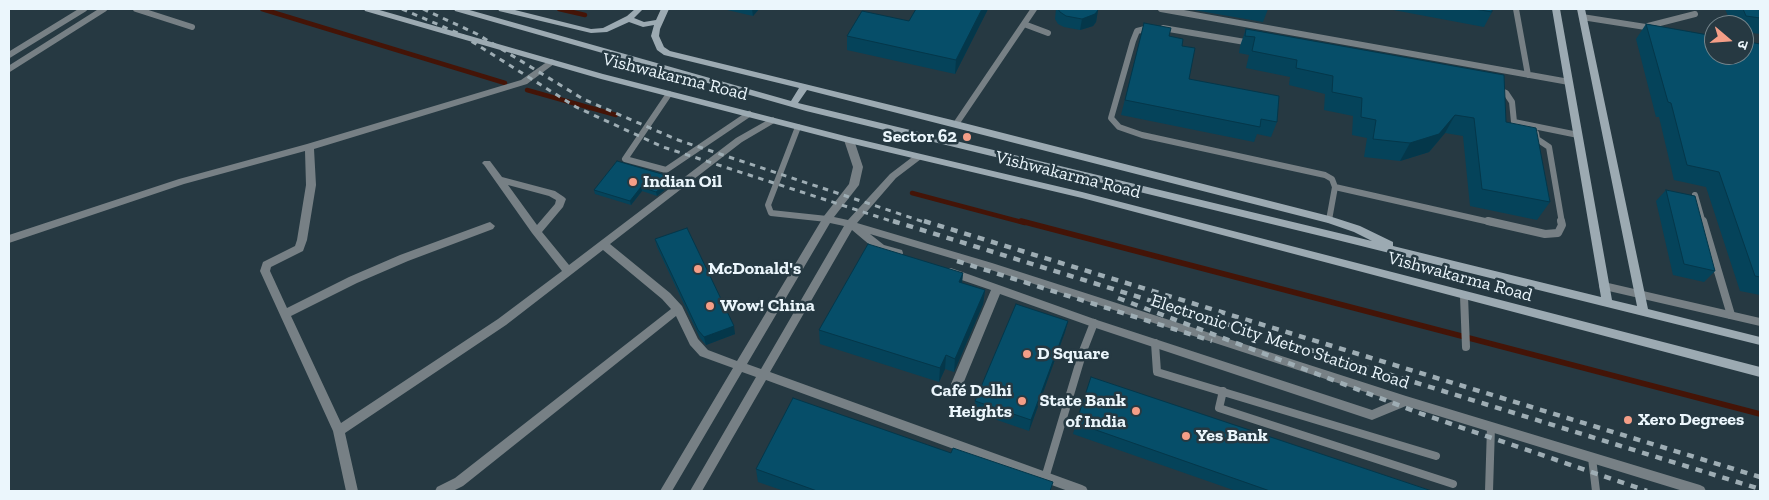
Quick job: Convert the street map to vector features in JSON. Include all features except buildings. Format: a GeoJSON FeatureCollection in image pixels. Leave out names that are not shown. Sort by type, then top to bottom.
{"type":"FeatureCollection","features":[{"type":"Feature","properties":{"kind":"main road","name":"Vishwakarma Road"},"geometry":{"type":"LineString","coordinates":[[368,9],[669,94],[849,140],[1082,195],[1760,372]]}},
{"type":"Feature","properties":{"kind":"main road","name":"Vishwakarma Road"},"geometry":{"type":"LineString","coordinates":[[458,9],[793,104],[1608,302],[1760,341]]}},
{"type":"Feature","properties":{"kind":"main road"},"geometry":{"type":"LineString","coordinates":[[502,9],[591,31],[604,30],[630,18],[639,9]]}},
{"type":"Feature","properties":{"kind":"main road"},"geometry":{"type":"LineString","coordinates":[[665,9],[656,29],[656,43],[667,53],[677,72]]}},
{"type":"Feature","properties":{"kind":"main road"},"geometry":{"type":"LineString","coordinates":[[1556,9],[1608,302]]}},
{"type":"Feature","properties":{"kind":"main road"},"geometry":{"type":"LineString","coordinates":[[1582,13],[1644,311]]}},
{"type":"Feature","properties":{"kind":"main road"},"geometry":{"type":"LineString","coordinates":[[630,18],[643,25],[659,22]]}},
{"type":"Feature","properties":{"kind":"main road"},"geometry":{"type":"LineString","coordinates":[[667,53],[956,124],[1329,220],[1357,229],[1386,242],[1394,250]]}},
{"type":"Feature","properties":{"kind":"main road"},"geometry":{"type":"LineString","coordinates":[[793,104],[805,86]]}},
{"type":"Feature","properties":{"kind":"main road"},"geometry":{"type":"LineString","coordinates":[[1082,195],[1091,195],[1098,193],[1100,190],[1097,181],[1089,177]]}},
{"type":"Feature","properties":{"kind":"main road"},"geometry":{"type":"LineString","coordinates":[[1145,212],[1133,205],[1131,201],[1132,196],[1140,191],[1150,192]]}},
{"type":"Feature","properties":{"kind":"street"},"geometry":{"type":"LineString","coordinates":[[9,239],[182,182],[309,147],[524,82],[551,62]]}},
{"type":"Feature","properties":{"kind":"street"},"geometry":{"type":"LineString","coordinates":[[339,431],[502,322],[739,140],[773,120]]}},
{"type":"Feature","properties":{"kind":"street"},"geometry":{"type":"LineString","coordinates":[[666,491],[827,219],[854,185],[858,168],[849,140]]}},
{"type":"Feature","properties":{"kind":"street"},"geometry":{"type":"LineString","coordinates":[[309,147],[310,185],[302,240],[299,248],[267,265],[265,271],[339,431],[354,491]]}},
{"type":"Feature","properties":{"kind":"street"},"geometry":{"type":"LineString","coordinates":[[696,491],[850,224],[893,176],[918,156]]}},
{"type":"Feature","properties":{"kind":"street"},"geometry":{"type":"LineString","coordinates":[[487,162],[537,232],[568,271]]}},
{"type":"Feature","properties":{"kind":"street"},"geometry":{"type":"LineString","coordinates":[[501,180],[552,193],[561,199],[560,205],[537,232]]}},
{"type":"Feature","properties":{"kind":"street","name":"Electronic City Metro Station Road"},"geometry":{"type":"LineString","coordinates":[[827,219],[850,224],[1406,401],[1700,491]]}},
{"type":"Feature","properties":{"kind":"street"},"geometry":{"type":"LineString","coordinates":[[850,224],[881,248],[908,257]]}},
{"type":"Feature","properties":{"kind":"street"},"geometry":{"type":"LineString","coordinates":[[285,314],[387,265],[490,226]]}},
{"type":"Feature","properties":{"kind":"street"},"geometry":{"type":"LineString","coordinates":[[603,244],[678,308],[694,342],[704,353],[1082,491]]}},
{"type":"Feature","properties":{"kind":"street"},"geometry":{"type":"LineString","coordinates":[[944,270],[1372,415],[1406,401]]}},
{"type":"Feature","properties":{"kind":"street"},"geometry":{"type":"LineString","coordinates":[[1604,286],[1760,322]]}},
{"type":"Feature","properties":{"kind":"street"},"geometry":{"type":"LineString","coordinates":[[957,384],[997,289]]}},
{"type":"Feature","properties":{"kind":"street"},"geometry":{"type":"LineString","coordinates":[[441,491],[459,482],[678,308]]}},
{"type":"Feature","properties":{"kind":"lane"},"geometry":{"type":"LineString","coordinates":[[9,55],[84,9]]}},
{"type":"Feature","properties":{"kind":"lane"},"geometry":{"type":"LineString","coordinates":[[9,69],[102,9]]}},
{"type":"Feature","properties":{"kind":"lane"},"geometry":{"type":"LineString","coordinates":[[136,9],[192,27]]}},
{"type":"Feature","properties":{"kind":"lane"},"geometry":{"type":"LineString","coordinates":[[956,124],[1034,9]]}},
{"type":"Feature","properties":{"kind":"lane"},"geometry":{"type":"LineString","coordinates":[[1161,9],[1569,82]]}},
{"type":"Feature","properties":{"kind":"lane"},"geometry":{"type":"LineString","coordinates":[[1516,9],[1528,75]]}},
{"type":"Feature","properties":{"kind":"lane"},"geometry":{"type":"LineString","coordinates":[[1582,13],[1665,30]]}},
{"type":"Feature","properties":{"kind":"lane"},"geometry":{"type":"LineString","coordinates":[[1645,27],[1695,14]]}},
{"type":"Feature","properties":{"kind":"lane"},"geometry":{"type":"LineString","coordinates":[[1024,24],[1048,33]]}},
{"type":"Feature","properties":{"kind":"lane"},"geometry":{"type":"LineString","coordinates":[[1261,45],[1173,29],[1152,27],[1138,31],[1133,41],[1112,118],[1119,127],[1142,135],[1325,175],[1332,179],[1335,187],[1329,220]]}},
{"type":"Feature","properties":{"kind":"lane"},"geometry":{"type":"LineString","coordinates":[[1485,86],[1506,93],[1512,102],[1514,122],[1578,135]]}},
{"type":"Feature","properties":{"kind":"lane"},"geometry":{"type":"LineString","coordinates":[[669,94],[625,159],[666,170],[748,114]]}},
{"type":"Feature","properties":{"kind":"lane"},"geometry":{"type":"LineString","coordinates":[[1335,187],[1545,234],[1558,233],[1562,225],[1549,147],[1537,140],[1533,126]]}},
{"type":"Feature","properties":{"kind":"lane"},"geometry":{"type":"LineString","coordinates":[[798,127],[768,205],[771,213],[827,219]]}},
{"type":"Feature","properties":{"kind":"lane"},"geometry":{"type":"LineString","coordinates":[[1695,195],[1731,314]]}},
{"type":"Feature","properties":{"kind":"lane"},"geometry":{"type":"LineString","coordinates":[[1464,296],[1466,347]]}},
{"type":"Feature","properties":{"kind":"lane"},"geometry":{"type":"LineString","coordinates":[[1045,478],[1083,351],[1094,322]]}},
{"type":"Feature","properties":{"kind":"lane"},"geometry":{"type":"LineString","coordinates":[[1155,343],[1157,372],[1436,456]]}},
{"type":"Feature","properties":{"kind":"lane"},"geometry":{"type":"LineString","coordinates":[[1223,391],[1219,408],[1453,484]]}},
{"type":"Feature","properties":{"kind":"lane"},"geometry":{"type":"LineString","coordinates":[[1489,491],[1491,427]]}},
{"type":"Feature","properties":{"kind":"lane"},"geometry":{"type":"LineString","coordinates":[[1592,458],[1596,491]]}},
{"type":"Feature","properties":{"kind":"waterway"},"geometry":{"type":"LineString","coordinates":[[262,9],[505,83]]}},
{"type":"Feature","properties":{"kind":"waterway"},"geometry":{"type":"LineString","coordinates":[[559,9],[585,15]]}},
{"type":"Feature","properties":{"kind":"waterway"},"geometry":{"type":"LineString","coordinates":[[527,90],[616,115]]}},
{"type":"Feature","properties":{"kind":"waterway"},"geometry":{"type":"LineString","coordinates":[[912,193],[1025,223]]}},
{"type":"Feature","properties":{"kind":"waterway"},"geometry":{"type":"LineString","coordinates":[[1021,221],[1760,414]]}},
{"type":"Feature","properties":{"kind":"railway"},"geometry":{"type":"LineString","coordinates":[[402,9],[460,34],[576,107],[663,147],[897,223]]}},
{"type":"Feature","properties":{"kind":"railway"},"geometry":{"type":"LineString","coordinates":[[423,9],[477,34],[583,99],[678,140],[927,223]]}},
{"type":"Feature","properties":{"kind":"railway"},"geometry":{"type":"LineString","coordinates":[[893,221],[1760,489]]}},
{"type":"Feature","properties":{"kind":"railway"},"geometry":{"type":"LineString","coordinates":[[924,221],[1760,477]]}},
{"type":"Feature","properties":{"kind":"railway"},"geometry":{"type":"LineString","coordinates":[[957,261],[1212,341]]}},
{"type":"Feature","properties":{"kind":"railway"},"geometry":{"type":"LineString","coordinates":[[1118,298],[1422,414],[1647,491]]}},
{"type":"Feature","properties":{"kind":"place","name":"Sector 62"},"geometry":{"type":"Point","coordinates":[967,137]}},
{"type":"Feature","properties":{"kind":"place","name":"Indian Oil"},"geometry":{"type":"Point","coordinates":[633,182]}},
{"type":"Feature","properties":{"kind":"place","name":"McDonald's"},"geometry":{"type":"Point","coordinates":[698,269]}},
{"type":"Feature","properties":{"kind":"place","name":"Wow! China"},"geometry":{"type":"Point","coordinates":[710,306]}},
{"type":"Feature","properties":{"kind":"place","name":"D Square"},"geometry":{"type":"Point","coordinates":[1027,354]}},
{"type":"Feature","properties":{"kind":"place","name":"Café Delhi Heights"},"geometry":{"type":"Point","coordinates":[1022,401]}},
{"type":"Feature","properties":{"kind":"place","name":"State Bank of India"},"geometry":{"type":"Point","coordinates":[1136,411]}},
{"type":"Feature","properties":{"kind":"place","name":"Xero Degrees"},"geometry":{"type":"Point","coordinates":[1628,420]}},
{"type":"Feature","properties":{"kind":"place","name":"Yes Bank"},"geometry":{"type":"Point","coordinates":[1186,436]}}]}
